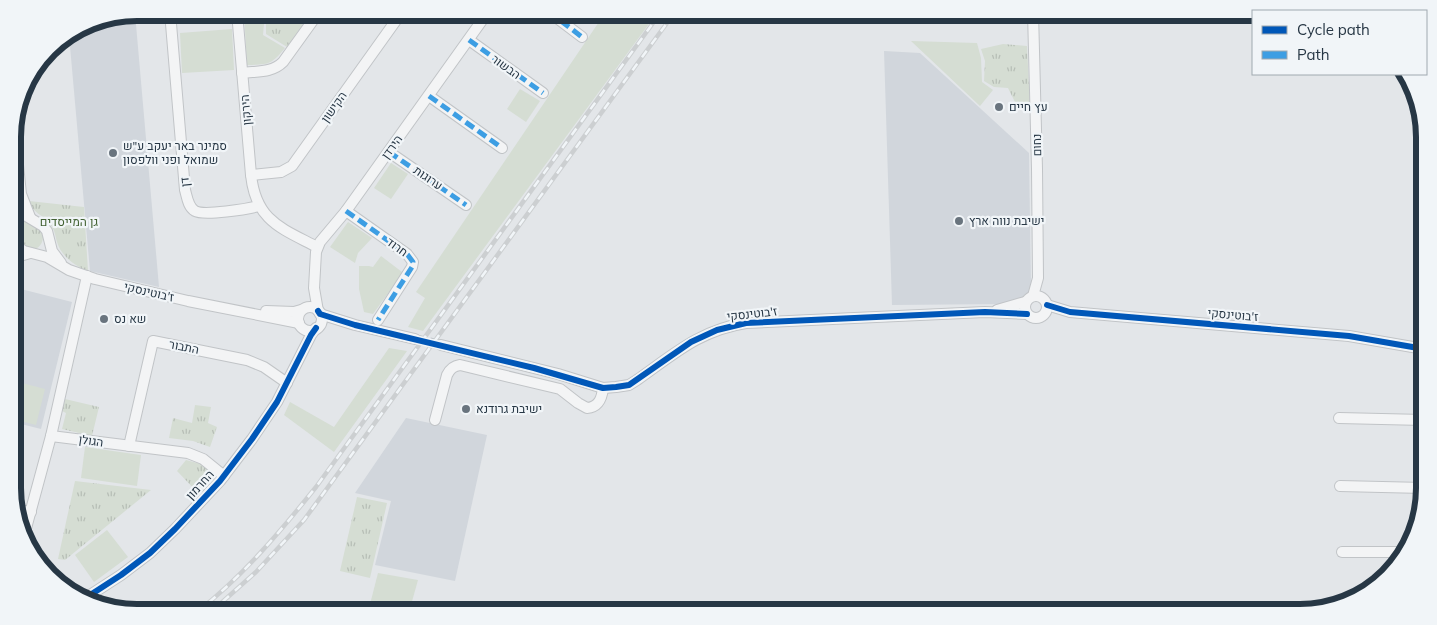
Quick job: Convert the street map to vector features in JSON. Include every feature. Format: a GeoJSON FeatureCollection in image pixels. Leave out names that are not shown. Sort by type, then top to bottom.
{"type":"FeatureCollection","features":[{"type":"Feature","properties":{"kind":"street","name":"דן"},"geometry":{"type":"LineString","coordinates":[[171,21],[185,190],[190,205],[194,210],[205,213],[248,209],[259,206]]}},
{"type":"Feature","properties":{"kind":"street","name":"הירקון"},"geometry":{"type":"LineString","coordinates":[[238,21],[251,175],[255,198],[259,206]]}},
{"type":"Feature","properties":{"kind":"street"},"geometry":{"type":"LineString","coordinates":[[242,72],[270,70],[279,66],[312,21]]}},
{"type":"Feature","properties":{"kind":"street","name":"הקישון"},"geometry":{"type":"LineString","coordinates":[[251,175],[281,172],[292,166],[396,21]]}},
{"type":"Feature","properties":{"kind":"street","name":"הירדן"},"geometry":{"type":"LineString","coordinates":[[317,247],[346,211],[482,21]]}},
{"type":"Feature","properties":{"kind":"street"},"geometry":{"type":"LineString","coordinates":[[561,21],[582,37]]}},
{"type":"Feature","properties":{"kind":"street","name":"נחום"},"geometry":{"type":"LineString","coordinates":[[1033,21],[1038,278],[1045,306]]}},
{"type":"Feature","properties":{"kind":"street","name":"הבשור"},"geometry":{"type":"LineString","coordinates":[[469,40],[543,93]]}},
{"type":"Feature","properties":{"kind":"street"},"geometry":{"type":"LineString","coordinates":[[429,96],[502,148]]}},
{"type":"Feature","properties":{"kind":"street","name":"ערוגות"},"geometry":{"type":"LineString","coordinates":[[389,152],[466,205]]}},
{"type":"Feature","properties":{"kind":"street"},"geometry":{"type":"LineString","coordinates":[[21,194],[30,217]]}},
{"type":"Feature","properties":{"kind":"street"},"geometry":{"type":"LineString","coordinates":[[259,206],[266,215],[283,229],[317,247],[314,288],[310,299],[298,316],[300,324],[310,330],[336,324],[355,325]]}},
{"type":"Feature","properties":{"kind":"street","name":"חרוד"},"geometry":{"type":"LineString","coordinates":[[346,211],[407,254],[413,262],[412,267],[378,320]]}},
{"type":"Feature","properties":{"kind":"street"},"geometry":{"type":"LineString","coordinates":[[21,212],[30,217]]}},
{"type":"Feature","properties":{"kind":"street","name":"ז'בוטינסקי"},"geometry":{"type":"LineString","coordinates":[[30,217],[43,226],[52,251],[62,265],[69,270]]}},
{"type":"Feature","properties":{"kind":"street"},"geometry":{"type":"LineString","coordinates":[[21,257],[40,252],[45,248],[48,237]]}},
{"type":"Feature","properties":{"kind":"street","name":"ז'בוטינסקי"},"geometry":{"type":"LineString","coordinates":[[21,248],[32,254],[47,257],[69,270],[126,287],[300,324]]}},
{"type":"Feature","properties":{"kind":"street"},"geometry":{"type":"LineString","coordinates":[[27,523],[50,436],[87,276]]}},
{"type":"Feature","properties":{"kind":"street","name":"נחום"},"geometry":{"type":"LineString","coordinates":[[1029,299],[1038,278]]}},
{"type":"Feature","properties":{"kind":"street"},"geometry":{"type":"LineString","coordinates":[[314,288],[321,322],[318,327]]}},
{"type":"Feature","properties":{"kind":"street"},"geometry":{"type":"LineString","coordinates":[[1040,296],[1045,306],[1035,318],[1027,314],[1024,308],[1029,299],[1040,296]]}},
{"type":"Feature","properties":{"kind":"street","name":"ז'בוטינסקי"},"geometry":{"type":"LineString","coordinates":[[985,312],[1029,299]]}},
{"type":"Feature","properties":{"kind":"street","name":"ז'בוטינסקי"},"geometry":{"type":"LineString","coordinates":[[1045,306],[1070,312],[1379,340],[1416,349]]}},
{"type":"Feature","properties":{"kind":"street"},"geometry":{"type":"LineString","coordinates":[[304,309],[313,307],[319,312],[355,325],[415,338]]}},
{"type":"Feature","properties":{"kind":"street","name":"ז'בוטינסקי"},"geometry":{"type":"LineString","coordinates":[[230,310],[286,312],[304,309]]}},
{"type":"Feature","properties":{"kind":"street","name":"ז'בוטינסקי"},"geometry":{"type":"LineString","coordinates":[[441,345],[534,368],[603,388],[629,385],[691,342],[732,325],[985,312],[1027,314]]}},
{"type":"Feature","properties":{"kind":"street","name":"החרמון"},"geometry":{"type":"LineString","coordinates":[[300,324],[303,335],[301,357]]}},
{"type":"Feature","properties":{"kind":"street","name":"החרמון"},"geometry":{"type":"LineString","coordinates":[[91,594],[121,575],[150,552],[208,495],[252,439],[277,402],[311,335],[318,327]]}},
{"type":"Feature","properties":{"kind":"street","name":"התבור"},"geometry":{"type":"LineString","coordinates":[[128,446],[153,340],[247,360],[264,367],[287,383]]}},
{"type":"Feature","properties":{"kind":"street"},"geometry":{"type":"LineString","coordinates":[[435,420],[447,375],[454,366],[460,365],[560,389],[587,408],[595,406],[599,402],[603,388]]}},
{"type":"Feature","properties":{"kind":"street"},"geometry":{"type":"LineString","coordinates":[[1339,418],[1416,420]]}},
{"type":"Feature","properties":{"kind":"street","name":"הגולן"},"geometry":{"type":"LineString","coordinates":[[50,436],[188,453],[203,459],[224,476]]}},
{"type":"Feature","properties":{"kind":"street"},"geometry":{"type":"LineString","coordinates":[[1340,486],[1416,488]]}},
{"type":"Feature","properties":{"kind":"street"},"geometry":{"type":"LineString","coordinates":[[24,511],[30,512]]}},
{"type":"Feature","properties":{"kind":"street"},"geometry":{"type":"LineString","coordinates":[[1342,552],[1396,552]]}},
{"type":"Feature","properties":{"kind":"shaded area","name":"סמינר באר יעקב ע\"ש שמואל ופני וולפסון"},"geometry":{"type":"Polygon","coordinates":[[[136,21],[159,287],[90,271],[70,43],[93,30],[115,23],[136,21]]]}},
{"type":"Feature","properties":{"kind":"shaded area","name":"ישיבת נווה ארץ"},"geometry":{"type":"Polygon","coordinates":[[[884,51],[920,53],[1029,153],[1031,288],[1026,298],[1006,304],[892,305],[884,51]]]}},
{"type":"Feature","properties":{"kind":"shaded area"},"geometry":{"type":"Polygon","coordinates":[[[21,289],[72,302],[41,429],[21,424],[21,289]]]}},
{"type":"Feature","properties":{"kind":"shaded area"},"geometry":{"type":"Polygon","coordinates":[[[406,418],[487,435],[455,581],[375,565],[391,501],[355,493],[406,418]]]}},
{"type":"Feature","properties":{"kind":"green space"},"geometry":{"type":"Polygon","coordinates":[[[244,21],[264,21],[263,35],[285,48],[269,63],[247,65],[244,21]]]}},
{"type":"Feature","properties":{"kind":"green space"},"geometry":{"type":"Polygon","coordinates":[[[266,21],[305,21],[287,47],[266,34],[266,21]]]}},
{"type":"Feature","properties":{"kind":"green space"},"geometry":{"type":"Polygon","coordinates":[[[600,21],[651,21],[423,331],[408,327],[425,298],[416,292],[600,21]]]}},
{"type":"Feature","properties":{"kind":"green space"},"geometry":{"type":"Polygon","coordinates":[[[232,29],[234,70],[182,73],[180,33],[232,29]]]}},
{"type":"Feature","properties":{"kind":"green space"},"geometry":{"type":"Polygon","coordinates":[[[911,41],[977,43],[981,58],[982,82],[993,90],[980,106],[911,41]]]}},
{"type":"Feature","properties":{"kind":"green space"},"geometry":{"type":"Polygon","coordinates":[[[1003,44],[1027,46],[1030,107],[1017,106],[1008,88],[994,87],[984,81],[985,61],[981,49],[1003,44]]]}},
{"type":"Feature","properties":{"kind":"green space"},"geometry":{"type":"Polygon","coordinates":[[[520,89],[540,101],[526,122],[507,109],[520,89]]]}},
{"type":"Feature","properties":{"kind":"green space"},"geometry":{"type":"Polygon","coordinates":[[[391,163],[408,174],[391,199],[374,188],[391,163]]]}},
{"type":"Feature","properties":{"kind":"green space","name":"גן המייסדים"},"geometry":{"type":"Polygon","coordinates":[[[29,201],[84,207],[88,271],[65,256],[59,247],[52,226],[33,209],[29,201]]]}},
{"type":"Feature","properties":{"kind":"green space"},"geometry":{"type":"Polygon","coordinates":[[[21,216],[34,223],[42,232],[42,242],[33,250],[21,244],[21,216]]]}},
{"type":"Feature","properties":{"kind":"green space"},"geometry":{"type":"Polygon","coordinates":[[[348,222],[372,238],[358,253],[355,263],[330,247],[348,222]]]}},
{"type":"Feature","properties":{"kind":"green space"},"geometry":{"type":"Polygon","coordinates":[[[381,256],[402,272],[402,274],[373,314],[364,312],[359,289],[359,266],[373,267],[381,256]]]}},
{"type":"Feature","properties":{"kind":"green space"},"geometry":{"type":"Polygon","coordinates":[[[389,348],[407,351],[334,452],[284,415],[290,402],[334,427],[389,348]]]}},
{"type":"Feature","properties":{"kind":"green space"},"geometry":{"type":"Polygon","coordinates":[[[22,383],[45,389],[36,425],[21,421],[22,383]]]}},
{"type":"Feature","properties":{"kind":"green space"},"geometry":{"type":"Polygon","coordinates":[[[65,399],[99,407],[92,436],[62,429],[66,413],[62,411],[65,399]]]}},
{"type":"Feature","properties":{"kind":"green space"},"geometry":{"type":"Polygon","coordinates":[[[195,405],[211,407],[208,423],[217,427],[210,447],[193,441],[169,438],[173,418],[192,423],[195,405]]]}},
{"type":"Feature","properties":{"kind":"green space"},"geometry":{"type":"Polygon","coordinates":[[[85,447],[141,455],[137,486],[81,478],[85,447]]]}},
{"type":"Feature","properties":{"kind":"green space"},"geometry":{"type":"Polygon","coordinates":[[[186,460],[201,464],[211,473],[211,480],[198,493],[177,471],[186,460]]]}},
{"type":"Feature","properties":{"kind":"green space"},"geometry":{"type":"Polygon","coordinates":[[[75,481],[151,490],[65,560],[58,559],[75,481]]]}},
{"type":"Feature","properties":{"kind":"green space"},"geometry":{"type":"Polygon","coordinates":[[[357,497],[387,503],[370,578],[340,571],[357,497]]]}},
{"type":"Feature","properties":{"kind":"green space"},"geometry":{"type":"Polygon","coordinates":[[[107,530],[128,557],[94,582],[75,555],[107,530]]]}},
{"type":"Feature","properties":{"kind":"green space"},"geometry":{"type":"Polygon","coordinates":[[[378,573],[418,580],[411,604],[370,604],[378,573]]]}},
{"type":"Feature","properties":{"kind":"tunnel"},"geometry":{"type":"LineString","coordinates":[[415,339],[441,345]]}},
{"type":"Feature","properties":{"kind":"railway"},"geometry":{"type":"LineString","coordinates":[[207,604],[230,584],[260,553],[316,487],[654,21]]}},
{"type":"Feature","properties":{"kind":"railway"},"geometry":{"type":"LineString","coordinates":[[220,604],[256,572],[304,520],[668,21]]}},
{"type":"Feature","properties":{"kind":"marked path"},"geometry":{"type":"LineString","coordinates":[[561,21],[582,37]]}},
{"type":"Feature","properties":{"kind":"marked path"},"geometry":{"type":"LineString","coordinates":[[469,40],[543,93]]}},
{"type":"Feature","properties":{"kind":"marked path"},"geometry":{"type":"LineString","coordinates":[[429,96],[502,148]]}},
{"type":"Feature","properties":{"kind":"marked path"},"geometry":{"type":"LineString","coordinates":[[389,152],[466,205]]}},
{"type":"Feature","properties":{"kind":"marked path"},"geometry":{"type":"LineString","coordinates":[[346,211],[407,254],[413,262],[412,267],[378,320]]}},
{"type":"Feature","properties":{"kind":"cycle path"},"geometry":{"type":"LineString","coordinates":[[1047,305],[1070,312],[1349,336],[1416,348]]}},
{"type":"Feature","properties":{"kind":"cycle path"},"geometry":{"type":"LineString","coordinates":[[318,311],[320,314],[355,325],[534,368],[603,388],[629,385],[691,342],[717,330],[746,323],[985,312],[1027,314]]}},
{"type":"Feature","properties":{"kind":"cycle path"},"geometry":{"type":"LineString","coordinates":[[91,594],[150,553],[220,481],[277,402],[316,328]]}},
{"type":"Feature","properties":{"kind":"place","name":"עץ חיים"},"geometry":{"type":"Point","coordinates":[999,107]}},
{"type":"Feature","properties":{"kind":"place","name":"סמינר באר יעקב ע\"ש שמואל ופני וולפסון"},"geometry":{"type":"Point","coordinates":[113,153]}},
{"type":"Feature","properties":{"kind":"place","name":"ישיבת נווה ארץ"},"geometry":{"type":"Point","coordinates":[959,221]}},
{"type":"Feature","properties":{"kind":"place","name":"שא נס"},"geometry":{"type":"Point","coordinates":[104,319]}},
{"type":"Feature","properties":{"kind":"place","name":"ישיבת גרודנא"},"geometry":{"type":"Point","coordinates":[466,409]}}]}
